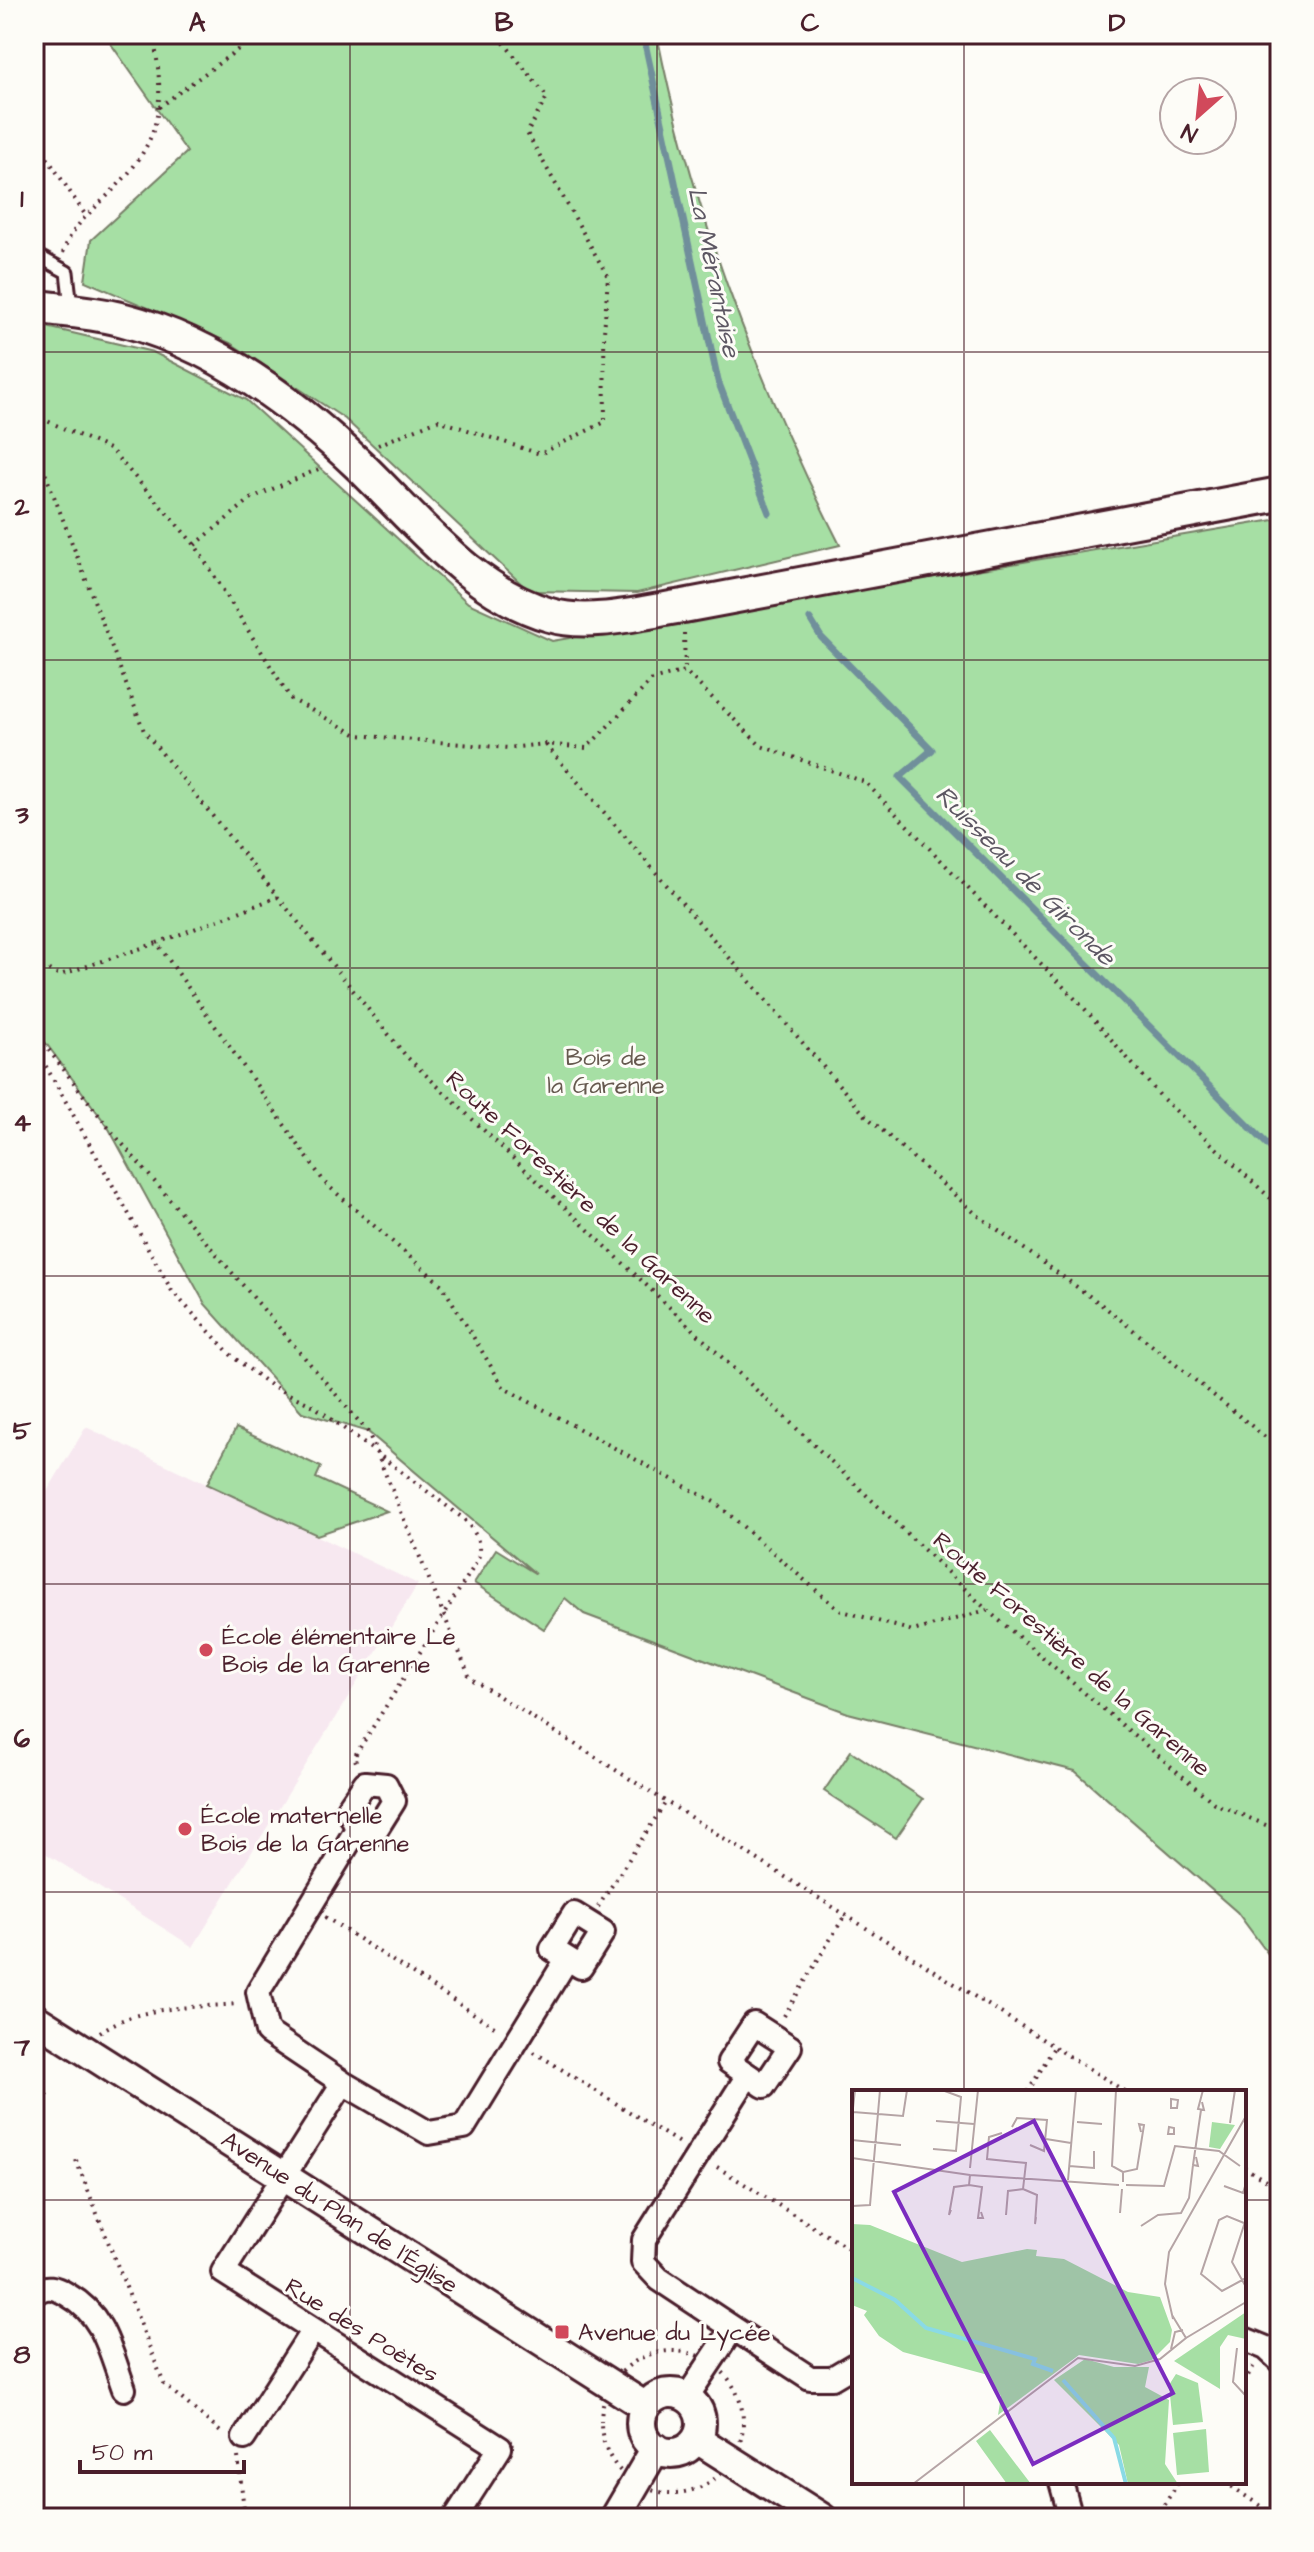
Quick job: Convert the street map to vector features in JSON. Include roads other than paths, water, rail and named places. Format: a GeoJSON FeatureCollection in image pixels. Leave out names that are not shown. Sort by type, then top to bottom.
{"type":"FeatureCollection","features":[{"type":"Feature","properties":{"kind":"main road"},"geometry":{"type":"LineString","coordinates":[[34,306],[123,320],[180,339],[225,363],[292,408],[349,456],[483,582],[520,604],[552,616],[577,618],[683,606],[1280,494]]}},
{"type":"Feature","properties":{"kind":"street"},"geometry":{"type":"LineString","coordinates":[[365,1783],[386,1785],[394,1801],[374,1833],[357,1829],[348,1808],[365,1783]]}},
{"type":"Feature","properties":{"kind":"street"},"geometry":{"type":"LineString","coordinates":[[357,1829],[258,1992],[267,2032],[343,2083],[429,2133],[464,2127],[567,1959],[581,1967],[603,1932],[588,1922]]}},
{"type":"Feature","properties":{"kind":"street","name":"Avenue du Plan de l'Église"},"geometry":{"type":"LineString","coordinates":[[34,2018],[646,2407]]}},
{"type":"Feature","properties":{"kind":"street"},"geometry":{"type":"LineString","coordinates":[[772,2035],[790,2047],[764,2086],[748,2075],[644,2240],[643,2262],[659,2279],[810,2378],[832,2378],[852,2366]]}},
{"type":"Feature","properties":{"kind":"street"},"geometry":{"type":"LineString","coordinates":[[284,2175],[343,2083]]}},
{"type":"Feature","properties":{"kind":"street","name":"Rue des Poètes"},"geometry":{"type":"LineString","coordinates":[[284,2175],[223,2272],[500,2448],[455,2518]]}},
{"type":"Feature","properties":{"kind":"street"},"geometry":{"type":"LineString","coordinates":[[34,2294],[42,2287],[56,2287],[84,2304],[97,2318],[124,2389]]}},
{"type":"Feature","properties":{"kind":"street"},"geometry":{"type":"LineString","coordinates":[[687,2397],[733,2328]]}},
{"type":"Feature","properties":{"kind":"street"},"geometry":{"type":"LineString","coordinates":[[235,2442],[313,2330]]}},
{"type":"Feature","properties":{"kind":"street"},"geometry":{"type":"LineString","coordinates":[[1246,2340],[1266,2348],[1280,2361]]}},
{"type":"Feature","properties":{"kind":"street"},"geometry":{"type":"LineString","coordinates":[[670,2393],[687,2397],[699,2411],[701,2421],[697,2439],[683,2450],[656,2448],[649,2442],[642,2425],[646,2407],[660,2395],[670,2393]]}},
{"type":"Feature","properties":{"kind":"street"},"geometry":{"type":"LineString","coordinates":[[697,2439],[822,2518]]}},
{"type":"Feature","properties":{"kind":"street"},"geometry":{"type":"LineString","coordinates":[[615,2518],[656,2448]]}},
{"type":"Feature","properties":{"kind":"street"},"geometry":{"type":"LineString","coordinates":[[1062,2484],[1071,2518]]}},
{"type":"Feature","properties":{"kind":"lane"},"geometry":{"type":"LineString","coordinates":[[34,254],[67,272],[72,312]]}},
{"type":"Feature","properties":{"kind":"waterway","name":"La Mérantaise"},"geometry":{"type":"LineString","coordinates":[[643,34],[718,381],[769,513]]}},
{"type":"Feature","properties":{"kind":"waterway","name":"Ruisseau de Gironde"},"geometry":{"type":"LineString","coordinates":[[810,619],[821,637],[932,750],[900,777],[1280,1157]]}},
{"type":"Feature","properties":{"kind":"place","name":"École élémentaire Le Bois de la Garenne"},"geometry":{"type":"Point","coordinates":[206,1650]}},
{"type":"Feature","properties":{"kind":"place","name":"École maternelle Bois de la Garenne"},"geometry":{"type":"Point","coordinates":[185,1829]}},
{"type":"Feature","properties":{"kind":"place","name":"Avenue du Lycée"},"geometry":{"type":"Point","coordinates":[562,2332]}},
{"type":"Feature","properties":{"kind":"park label","name":"Bois de la Garenne"},"geometry":{"type":"Point","coordinates":[606,1071]}}]}
